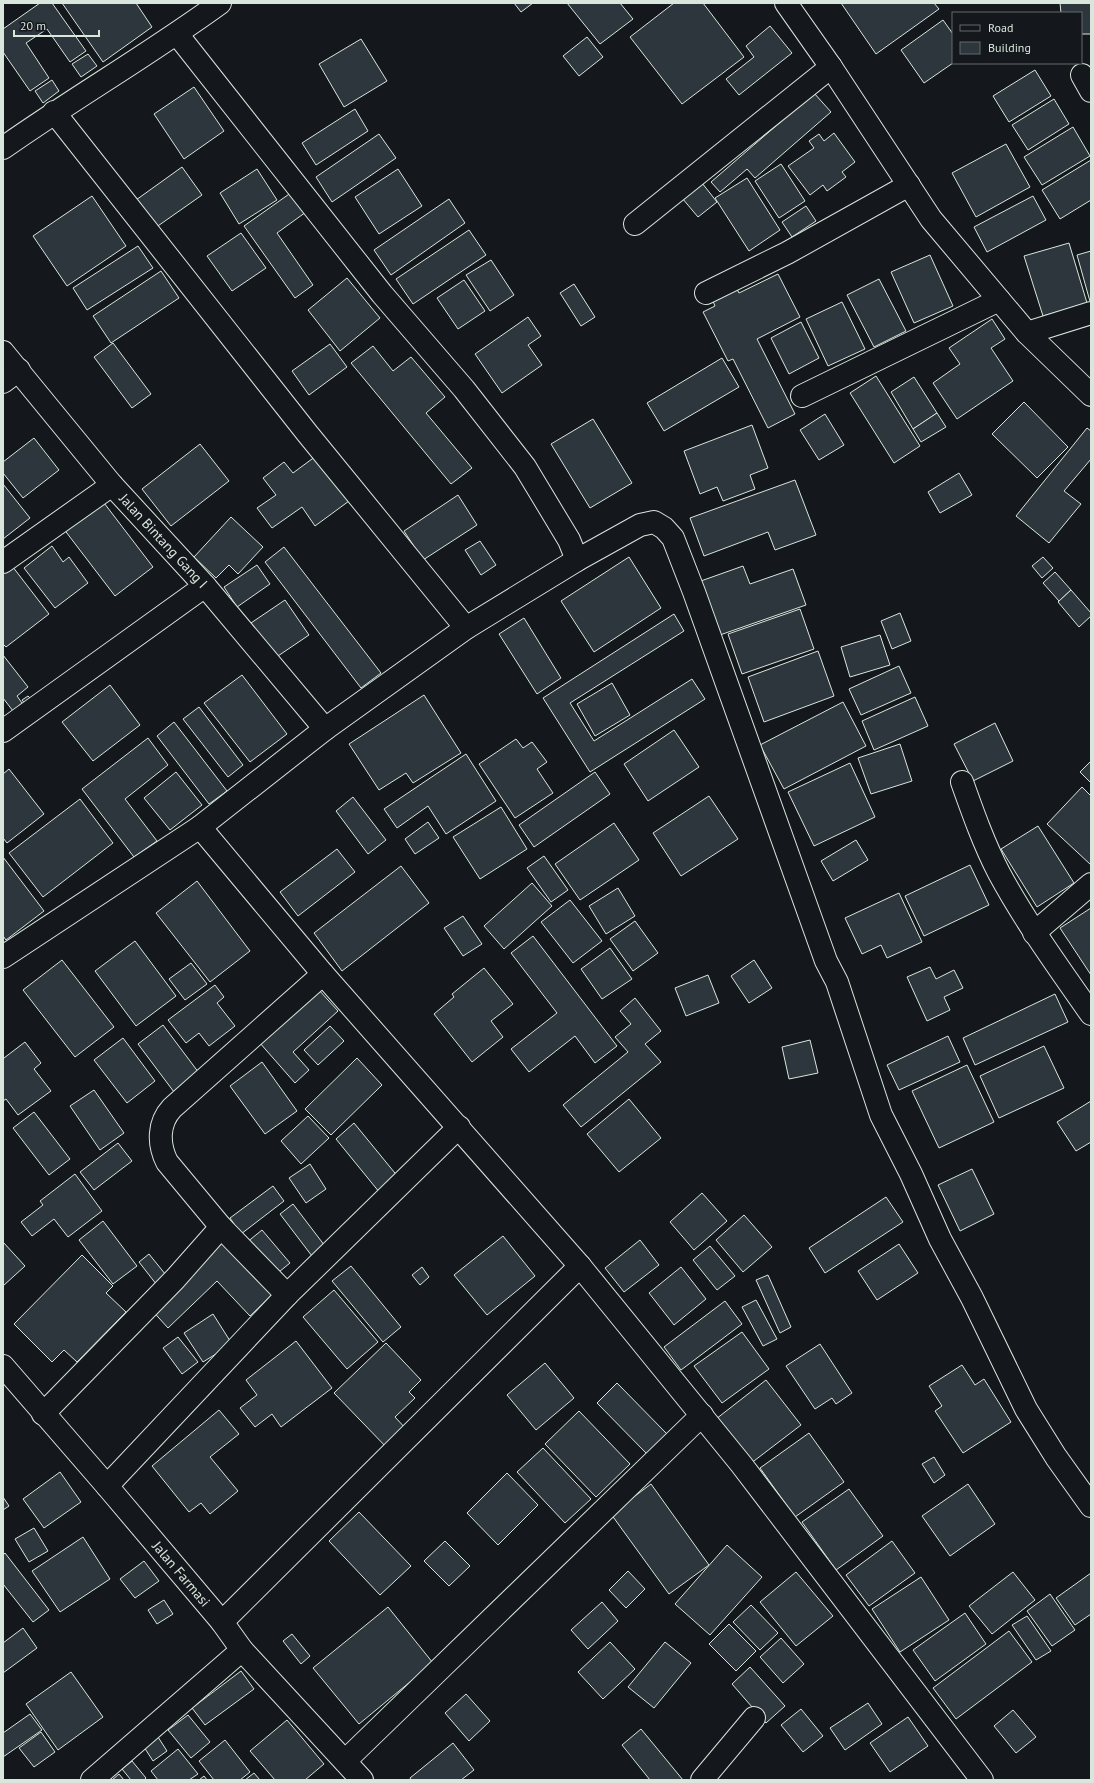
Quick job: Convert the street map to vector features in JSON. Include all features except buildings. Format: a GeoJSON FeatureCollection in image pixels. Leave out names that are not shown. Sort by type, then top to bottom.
{"type":"FeatureCollection","features":[{"type":"Feature","properties":{"kind":"street"},"geometry":{"type":"LineString","coordinates":[[3,148],[54,112],[177,34],[220,3]]}},
{"type":"Feature","properties":{"kind":"street"},"geometry":{"type":"LineString","coordinates":[[786,3],[832,67],[931,218],[1027,333],[1091,395]]}},
{"type":"Feature","properties":{"kind":"street"},"geometry":{"type":"LineString","coordinates":[[177,34],[382,294],[464,390],[525,467],[569,540],[577,560]]}},
{"type":"Feature","properties":{"kind":"street"},"geometry":{"type":"LineString","coordinates":[[635,224],[832,67]]}},
{"type":"Feature","properties":{"kind":"street"},"geometry":{"type":"LineString","coordinates":[[54,112],[307,433],[466,628]]}},
{"type":"Feature","properties":{"kind":"street"},"geometry":{"type":"LineString","coordinates":[[706,293],[788,252],[909,185]]}},
{"type":"Feature","properties":{"kind":"street"},"geometry":{"type":"LineString","coordinates":[[802,396],[999,300]]}},
{"type":"Feature","properties":{"kind":"street"},"geometry":{"type":"LineString","coordinates":[[1027,333],[1091,313]]}},
{"type":"Feature","properties":{"kind":"street","name":"Jalan Bintang Gang I"},"geometry":{"type":"LineString","coordinates":[[3,352],[11,376],[204,586],[325,729]]}},
{"type":"Feature","properties":{"kind":"street"},"geometry":{"type":"LineString","coordinates":[[3,562],[112,485]]}},
{"type":"Feature","properties":{"kind":"street"},"geometry":{"type":"LineString","coordinates":[[3,958],[200,827],[325,729],[466,628],[577,560],[640,525],[654,522],[664,528],[673,538],[694,592],[826,961],[837,982],[882,1115],[911,1174],[940,1239],[972,1298],[1026,1409],[1056,1458],[1091,1506]]}},
{"type":"Feature","properties":{"kind":"street"},"geometry":{"type":"LineString","coordinates":[[3,731],[204,586]]}},
{"type":"Feature","properties":{"kind":"street"},"geometry":{"type":"LineString","coordinates":[[962,782],[978,825],[999,872],[1034,933],[1091,1014]]}},
{"type":"Feature","properties":{"kind":"street"},"geometry":{"type":"LineString","coordinates":[[200,827],[323,974],[580,1266],[741,1464],[982,1780]]}},
{"type":"Feature","properties":{"kind":"street"},"geometry":{"type":"LineString","coordinates":[[1034,933],[1091,884]]}},
{"type":"Feature","properties":{"kind":"street"},"geometry":{"type":"LineString","coordinates":[[287,1295],[222,1227],[175,1172],[162,1154],[161,1125],[164,1116],[323,974]]}},
{"type":"Feature","properties":{"kind":"street"},"geometry":{"type":"LineString","coordinates":[[107,1486],[287,1295],[459,1127]]}},
{"type":"Feature","properties":{"kind":"street"},"geometry":{"type":"LineString","coordinates":[[44,1414],[175,1279],[222,1227]]}},
{"type":"Feature","properties":{"kind":"street"},"geometry":{"type":"LineString","coordinates":[[222,1622],[580,1266]]}},
{"type":"Feature","properties":{"kind":"street","name":"Jalan Farmasi"},"geometry":{"type":"LineString","coordinates":[[3,1366],[222,1622],[242,1650],[362,1780]]}},
{"type":"Feature","properties":{"kind":"street"},"geometry":{"type":"LineString","coordinates":[[345,1761],[702,1416]]}},
{"type":"Feature","properties":{"kind":"street"},"geometry":{"type":"LineString","coordinates":[[92,1780],[242,1650]]}},
{"type":"Feature","properties":{"kind":"street"},"geometry":{"type":"LineString","coordinates":[[702,1780],[754,1718]]}}]}
